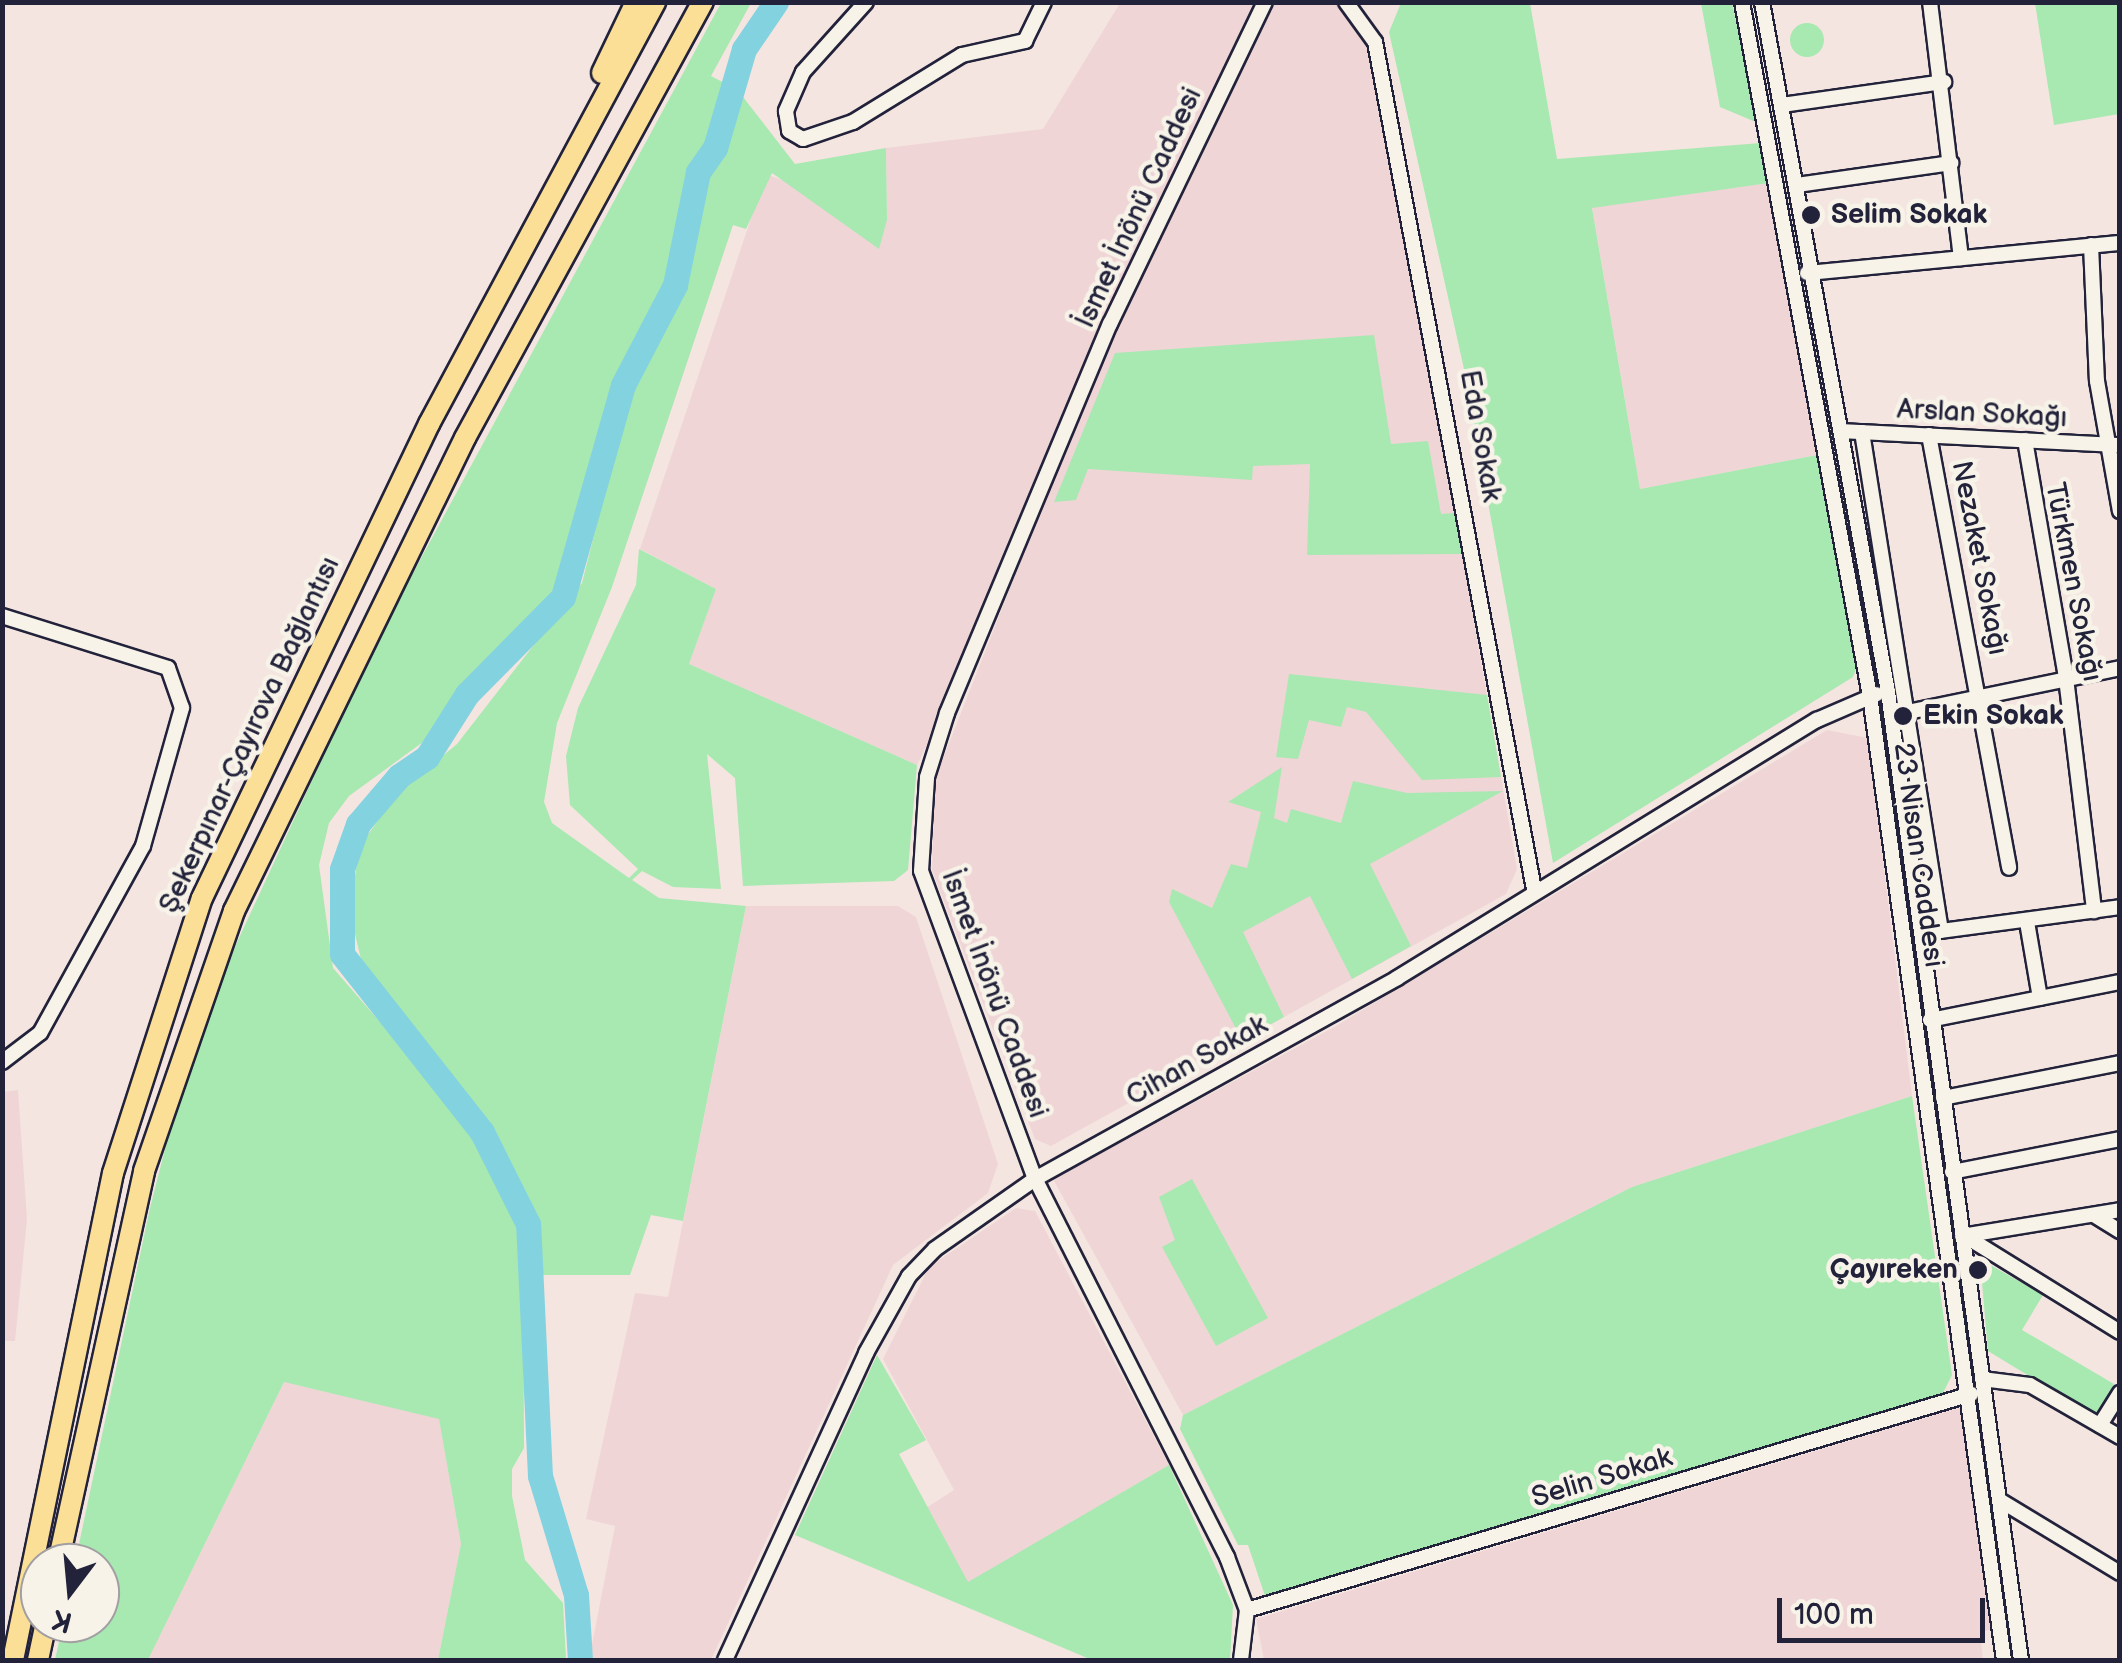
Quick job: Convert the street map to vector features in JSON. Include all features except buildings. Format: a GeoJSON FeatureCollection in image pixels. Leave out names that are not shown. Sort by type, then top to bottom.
{"type":"FeatureCollection","features":[{"type":"Feature","properties":{"kind":"highway"},"geometry":{"type":"LineString","coordinates":[[550,192],[636,2]]}},
{"type":"Feature","properties":{"kind":"highway","name":"Şekerpınar-Çayırova Bağlantısı"},"geometry":{"type":"LineString","coordinates":[[13,1660],[113,1173],[175,968],[313,660],[550,192],[656,2]]}},
{"type":"Feature","properties":{"kind":"highway","name":"Şekerpınar-Çayırova Bağlantısı"},"geometry":{"type":"LineString","coordinates":[[62,1543],[144,1170],[234,911],[456,454],[703,2]]}},
{"type":"Feature","properties":{"kind":"street"},"geometry":{"type":"LineString","coordinates":[[866,2],[803,72],[786,112],[789,131],[803,139],[853,122],[962,55],[1024,41],[1044,2]]}},
{"type":"Feature","properties":{"kind":"street","name":"İsmet İnönü Caddesi"},"geometry":{"type":"LineString","coordinates":[[1247,1610],[1035,1179],[921,871],[927,777],[1110,324],[1265,2]]}},
{"type":"Feature","properties":{"kind":"street","name":"Eda Sokak"},"geometry":{"type":"LineString","coordinates":[[1346,2],[1375,42],[1534,889]]}},
{"type":"Feature","properties":{"kind":"street","name":"23 Nisan Caddesi"},"geometry":{"type":"LineString","coordinates":[[1742,2],[1797,274],[1870,696],[1972,1394],[2004,1660]]}},
{"type":"Feature","properties":{"kind":"street","name":"23 Nisan Caddesi"},"geometry":{"type":"LineString","coordinates":[[1762,2],[1888,692],[1930,1020],[2002,1501],[2021,1660]]}},
{"type":"Feature","properties":{"kind":"street"},"geometry":{"type":"LineString","coordinates":[[1930,2],[1944,82],[1961,258]]}},
{"type":"Feature","properties":{"kind":"street"},"geometry":{"type":"LineString","coordinates":[[1782,106],[1944,82]]}},
{"type":"Feature","properties":{"kind":"street"},"geometry":{"type":"LineString","coordinates":[[1797,185],[1952,163]]}},
{"type":"Feature","properties":{"kind":"street"},"geometry":{"type":"LineString","coordinates":[[1797,274],[2120,243]]}},
{"type":"Feature","properties":{"kind":"street"},"geometry":{"type":"LineString","coordinates":[[2091,245],[2120,511]]}},
{"type":"Feature","properties":{"kind":"street","name":"Arslan Sokağı"},"geometry":{"type":"LineString","coordinates":[[1842,431],[2114,446]]}},
{"type":"Feature","properties":{"kind":"street"},"geometry":{"type":"LineString","coordinates":[[1862,432],[1941,931],[2120,907]]}},
{"type":"Feature","properties":{"kind":"street","name":"Nezaket Sokağı"},"geometry":{"type":"LineString","coordinates":[[1930,435],[2009,868]]}},
{"type":"Feature","properties":{"kind":"street","name":"Türkmen Sokağı"},"geometry":{"type":"LineString","coordinates":[[2025,440],[2066,678],[2094,911]]}},
{"type":"Feature","properties":{"kind":"street"},"geometry":{"type":"LineString","coordinates":[[2,616],[168,668],[182,708],[143,846],[40,1033],[5,1061]]}},
{"type":"Feature","properties":{"kind":"street"},"geometry":{"type":"LineString","coordinates":[[1908,712],[2120,668]]}},
{"type":"Feature","properties":{"kind":"street","name":"Cihan Sokak"},"geometry":{"type":"LineString","coordinates":[[725,1660],[909,1276],[1035,1179],[1397,978],[1534,889],[1870,696],[1888,692]]}},
{"type":"Feature","properties":{"kind":"street"},"geometry":{"type":"LineString","coordinates":[[2027,922],[2040,998]]}},
{"type":"Feature","properties":{"kind":"street"},"geometry":{"type":"LineString","coordinates":[[1930,1020],[2120,982]]}},
{"type":"Feature","properties":{"kind":"street"},"geometry":{"type":"LineString","coordinates":[[1942,1098],[2120,1062]]}},
{"type":"Feature","properties":{"kind":"street"},"geometry":{"type":"LineString","coordinates":[[1952,1172],[2120,1138]]}},
{"type":"Feature","properties":{"kind":"street"},"geometry":{"type":"LineString","coordinates":[[1963,1236],[2120,1210]]}},
{"type":"Feature","properties":{"kind":"street"},"geometry":{"type":"LineString","coordinates":[[2094,1214],[2120,1231]]}},
{"type":"Feature","properties":{"kind":"street"},"geometry":{"type":"LineString","coordinates":[[1963,1236],[2120,1332]]}},
{"type":"Feature","properties":{"kind":"street"},"geometry":{"type":"LineString","coordinates":[[1982,1380],[2030,1384],[2120,1437]]}},
{"type":"Feature","properties":{"kind":"street"},"geometry":{"type":"LineString","coordinates":[[2100,1425],[2120,1393]]}},
{"type":"Feature","properties":{"kind":"street","name":"Selin Sokak"},"geometry":{"type":"LineString","coordinates":[[1247,1610],[1972,1394]]}},
{"type":"Feature","properties":{"kind":"street"},"geometry":{"type":"LineString","coordinates":[[2002,1501],[2120,1572]]}},
{"type":"Feature","properties":{"kind":"street"},"geometry":{"type":"LineString","coordinates":[[1241,1660],[1247,1610]]}},
{"type":"Feature","properties":{"kind":"shaded area"},"geometry":{"type":"Polygon","coordinates":[[[1120,3],[1345,3],[1374,45],[1517,869],[1506,894],[1051,1146],[1035,1139],[932,870],[935,779],[1045,499],[917,765],[689,664],[716,589],[640,549],[766,174],[887,220],[886,148],[1043,129],[1120,3]]]}},
{"type":"Feature","properties":{"kind":"shaded area"},"geometry":{"type":"Polygon","coordinates":[[[1769,183],[1817,455],[1640,489],[1592,207],[1769,183]]]}},
{"type":"Feature","properties":{"kind":"shaded area"},"geometry":{"type":"Polygon","coordinates":[[[1827,730],[1868,738],[1912,1096],[1632,1187],[1183,1415],[1053,1179],[1336,1026],[1827,730]]]}},
{"type":"Feature","properties":{"kind":"shaded area"},"geometry":{"type":"Polygon","coordinates":[[[746,906],[898,906],[916,917],[998,1164],[988,1193],[893,1265],[711,1660],[589,1660],[615,1526],[586,1519],[635,1293],[668,1297],[746,906]]]}},
{"type":"Feature","properties":{"kind":"shaded area"},"geometry":{"type":"Polygon","coordinates":[[[18,1090],[27,1219],[15,1341],[3,1341],[3,1092],[18,1090]]]}},
{"type":"Feature","properties":{"kind":"shaded area"},"geometry":{"type":"Polygon","coordinates":[[[1016,1208],[1035,1211],[1169,1465],[968,1583],[923,1510],[954,1490],[883,1359],[929,1267],[1016,1208]]]}},
{"type":"Feature","properties":{"kind":"shaded area"},"geometry":{"type":"Polygon","coordinates":[[[284,1382],[439,1418],[461,1544],[438,1660],[148,1660],[284,1382]]]}},
{"type":"Feature","properties":{"kind":"shaded area"},"geometry":{"type":"Polygon","coordinates":[[[1962,1407],[1994,1629],[1980,1632],[1983,1660],[1264,1660],[1256,1619],[1962,1407]]]}},
{"type":"Feature","properties":{"kind":"green space"},"geometry":{"type":"Polygon","coordinates":[[[721,3],[751,3],[711,76],[730,86],[692,175],[666,284],[618,382],[561,590],[423,742],[349,796],[329,823],[319,865],[333,968],[473,1129],[500,1170],[523,1229],[524,1448],[512,1469],[512,1496],[525,1560],[563,1603],[566,1660],[438,1660],[461,1544],[439,1419],[284,1382],[148,1660],[55,1660],[59,1643],[120,1643],[120,1543],[79,1543],[150,1208],[177,1102],[233,951],[378,638],[721,3]]]}},
{"type":"Feature","properties":{"kind":"green space"},"geometry":{"type":"Polygon","coordinates":[[[1401,3],[1530,3],[1557,159],[1761,143],[1769,183],[1592,208],[1640,489],[1817,455],[1857,666],[1853,677],[1553,863],[1464,369],[1389,32],[1401,3]]]}},
{"type":"Feature","properties":{"kind":"green space"},"geometry":{"type":"Polygon","coordinates":[[[1701,3],[1732,3],[1758,123],[1720,107],[1701,3]]]}},
{"type":"Feature","properties":{"kind":"green space"},"geometry":{"type":"Polygon","coordinates":[[[2035,3],[2119,3],[2119,114],[2054,125],[2035,3]]]}},
{"type":"Feature","properties":{"kind":"green space"},"geometry":{"type":"Polygon","coordinates":[[[1807,23],[1819,28],[1824,40],[1819,52],[1807,57],[1795,52],[1790,40],[1795,28],[1807,23]]]}},
{"type":"Feature","properties":{"kind":"green space"},"geometry":{"type":"Polygon","coordinates":[[[743,97],[795,164],[886,148],[887,220],[879,249],[772,173],[746,229],[733,225],[612,587],[557,723],[544,802],[552,823],[629,878],[638,869],[570,805],[566,756],[578,708],[636,585],[639,549],[716,589],[689,664],[917,765],[908,870],[894,881],[743,886],[735,778],[707,754],[721,889],[673,887],[642,871],[632,880],[659,898],[746,906],[683,1221],[651,1215],[630,1275],[543,1275],[532,1209],[488,1123],[437,1074],[366,980],[350,913],[359,847],[397,794],[457,744],[582,583],[628,401],[681,288],[700,195],[743,97]]]}},
{"type":"Feature","properties":{"kind":"green space"},"geometry":{"type":"Polygon","coordinates":[[[1374,335],[1391,444],[1428,441],[1441,514],[1455,513],[1462,554],[1307,555],[1310,464],[1253,466],[1252,480],[1088,469],[1076,500],[1054,502],[1115,353],[1374,335]]]}},
{"type":"Feature","properties":{"kind":"green space"},"geometry":{"type":"Polygon","coordinates":[[[1289,674],[1487,695],[1501,777],[1422,780],[1366,712],[1347,707],[1341,727],[1309,720],[1298,759],[1276,757],[1289,674]]]}},
{"type":"Feature","properties":{"kind":"green space"},"geometry":{"type":"Polygon","coordinates":[[[1282,767],[1274,818],[1287,823],[1291,809],[1341,823],[1353,781],[1407,793],[1503,791],[1370,864],[1411,946],[1352,979],[1310,896],[1243,932],[1284,1017],[1242,1040],[1169,902],[1172,889],[1212,908],[1231,864],[1247,868],[1261,812],[1228,802],[1282,767]]]}},
{"type":"Feature","properties":{"kind":"green space"},"geometry":{"type":"Polygon","coordinates":[[[1912,1096],[1952,1375],[1943,1393],[1265,1596],[1248,1545],[1238,1545],[1180,1429],[1183,1415],[1632,1187],[1912,1096]]]}},
{"type":"Feature","properties":{"kind":"green space"},"geometry":{"type":"Polygon","coordinates":[[[1192,1179],[1268,1318],[1216,1346],[1162,1247],[1175,1240],[1159,1197],[1192,1179]]]}},
{"type":"Feature","properties":{"kind":"green space"},"geometry":{"type":"Polygon","coordinates":[[[1980,1259],[2043,1295],[2022,1330],[2114,1384],[2095,1416],[1988,1351],[1980,1259]]]}},
{"type":"Feature","properties":{"kind":"green space"},"geometry":{"type":"Polygon","coordinates":[[[877,1355],[926,1440],[899,1454],[968,1582],[1169,1465],[1233,1605],[1230,1660],[1092,1660],[795,1535],[877,1355]]]}},
{"type":"Feature","properties":{"kind":"waterway"},"geometry":{"type":"LineString","coordinates":[[580,1660],[576,1595],[540,1476],[528,1224],[482,1132],[342,954],[342,869],[358,824],[399,776],[427,757],[467,694],[563,597],[623,385],[675,285],[698,172],[715,148],[744,49],[776,2]]}},
{"type":"Feature","properties":{"kind":"place","name":"Selim Sokak"},"geometry":{"type":"Point","coordinates":[1811,215]}},
{"type":"Feature","properties":{"kind":"place","name":"Ekin Sokak"},"geometry":{"type":"Point","coordinates":[1903,716]}},
{"type":"Feature","properties":{"kind":"place","name":"Çayıreken"},"geometry":{"type":"Point","coordinates":[1978,1270]}}]}
